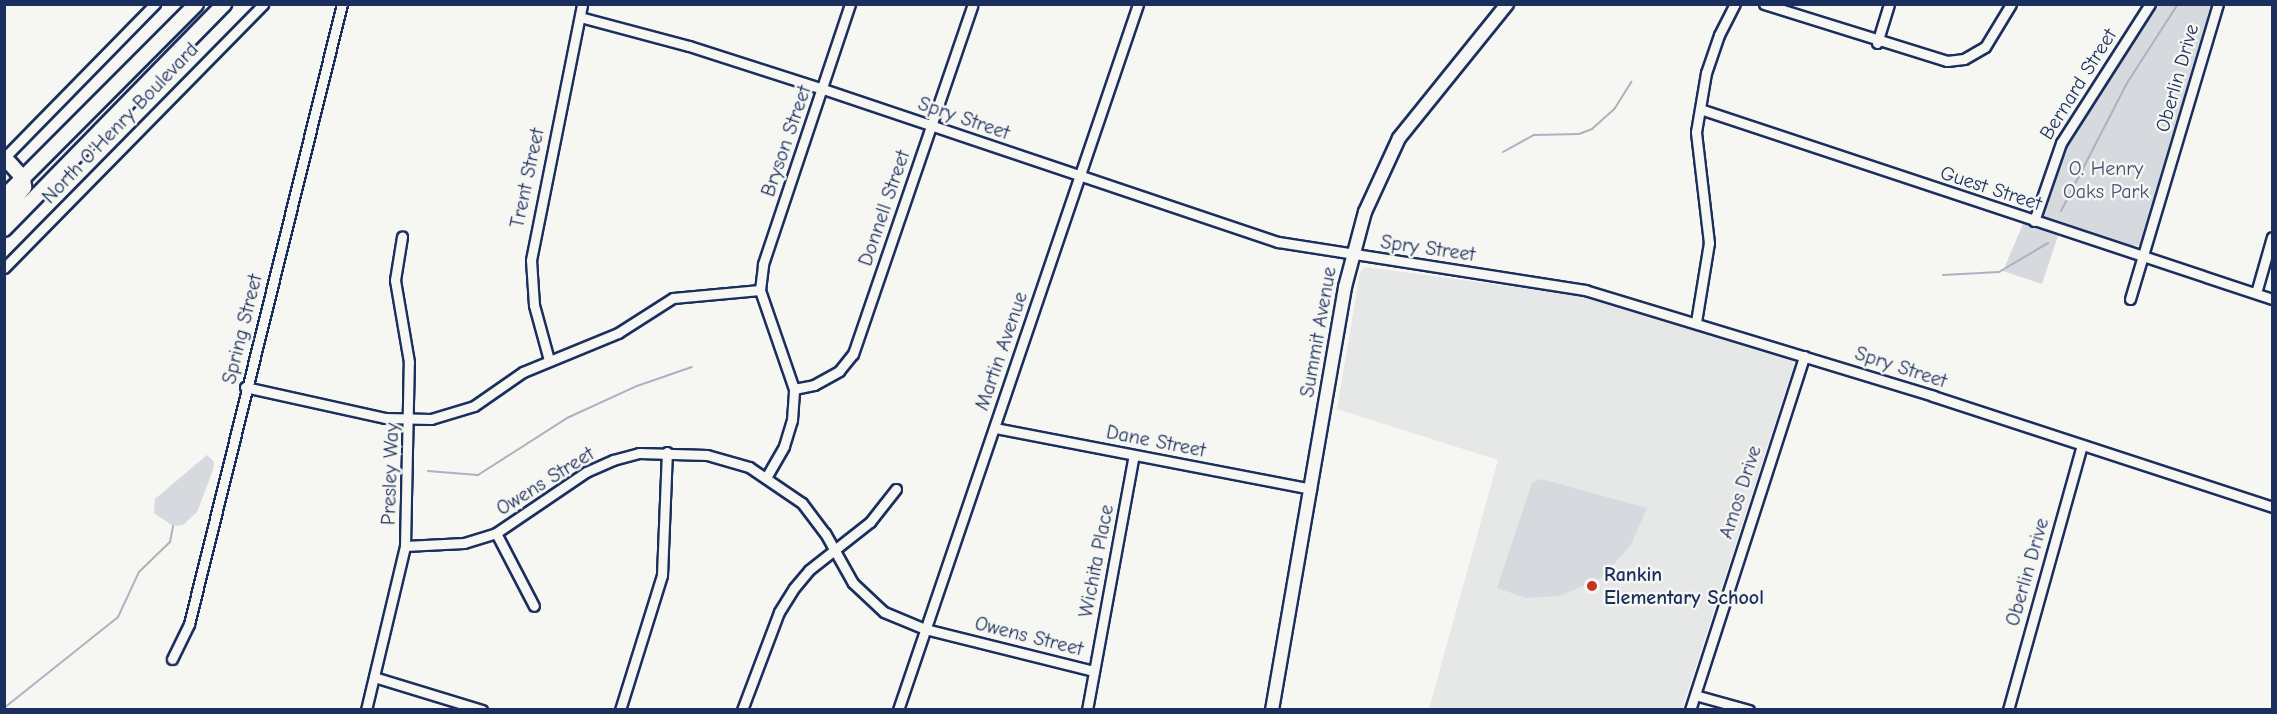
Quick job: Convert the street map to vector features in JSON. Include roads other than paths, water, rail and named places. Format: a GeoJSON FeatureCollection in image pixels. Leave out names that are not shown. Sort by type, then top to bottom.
{"type":"FeatureCollection","features":[{"type":"Feature","properties":{"kind":"highway","name":"North O'Henry Boulevard"},"geometry":{"type":"LineString","coordinates":[[4,197],[196,4]]}},
{"type":"Feature","properties":{"kind":"highway","name":"North O'Henry Boulevard"},"geometry":{"type":"LineString","coordinates":[[4,229],[224,4]]}},
{"type":"Feature","properties":{"kind":"highway"},"geometry":{"type":"LineString","coordinates":[[4,213],[21,193],[23,178],[5,158]]}},
{"type":"Feature","properties":{"kind":"main road","name":"Summit Avenue"},"geometry":{"type":"LineString","coordinates":[[1272,710],[1352,255],[1371,196],[1399,138],[1507,4]]}},
{"type":"Feature","properties":{"kind":"street"},"geometry":{"type":"LineString","coordinates":[[5,158],[155,4]]}},
{"type":"Feature","properties":{"kind":"street","name":"North O'Henry Boulevard"},"geometry":{"type":"LineString","coordinates":[[4,268],[263,4]]}},
{"type":"Feature","properties":{"kind":"street","name":"Spring Street"},"geometry":{"type":"LineString","coordinates":[[172,659],[189,624],[245,387],[342,4]]}},
{"type":"Feature","properties":{"kind":"street","name":"Trent Street"},"geometry":{"type":"LineString","coordinates":[[549,360],[534,305],[531,260],[582,4]]}},
{"type":"Feature","properties":{"kind":"street","name":"Bryson Street"},"geometry":{"type":"LineString","coordinates":[[760,290],[763,264],[850,4]]}},
{"type":"Feature","properties":{"kind":"street","name":"Martin Avenue"},"geometry":{"type":"LineString","coordinates":[[898,710],[1138,4]]}},
{"type":"Feature","properties":{"kind":"street"},"geometry":{"type":"LineString","coordinates":[[1696,322],[1709,243],[1696,132],[1706,73],[1719,35],[1736,4]]}},
{"type":"Feature","properties":{"kind":"street"},"geometry":{"type":"LineString","coordinates":[[1764,4],[1928,58],[1964,59],[1985,47],[2011,4]]}},
{"type":"Feature","properties":{"kind":"street"},"geometry":{"type":"LineString","coordinates":[[1877,43],[1889,4]]}},
{"type":"Feature","properties":{"kind":"street","name":"Bernard Street"},"geometry":{"type":"LineString","coordinates":[[2034,221],[2061,143],[2150,4]]}},
{"type":"Feature","properties":{"kind":"street","name":"Oberlin Drive"},"geometry":{"type":"LineString","coordinates":[[2130,299],[2218,4]]}},
{"type":"Feature","properties":{"kind":"street","name":"Donnell Street"},"geometry":{"type":"LineString","coordinates":[[794,388],[814,385],[839,371],[853,354],[972,6]]}},
{"type":"Feature","properties":{"kind":"street","name":"Spry Street"},"geometry":{"type":"LineString","coordinates":[[580,17],[689,46],[823,89],[1278,242],[1568,286],[1696,322],[2272,507]]}},
{"type":"Feature","properties":{"kind":"street","name":"Guest Street"},"geometry":{"type":"LineString","coordinates":[[1700,109],[2272,299]]}},
{"type":"Feature","properties":{"kind":"street","name":"Presley Way"},"geometry":{"type":"LineString","coordinates":[[366,710],[405,546],[410,421],[409,362],[395,280],[402,237]]}},
{"type":"Feature","properties":{"kind":"street"},"geometry":{"type":"LineString","coordinates":[[2256,293],[2272,237]]}},
{"type":"Feature","properties":{"kind":"street"},"geometry":{"type":"LineString","coordinates":[[245,387],[410,421],[459,413],[549,360],[618,333],[673,298],[760,290],[794,388],[792,420],[784,446],[767,476]]}},
{"type":"Feature","properties":{"kind":"street","name":"Amos Drive"},"geometry":{"type":"LineString","coordinates":[[1690,710],[1804,356]]}},
{"type":"Feature","properties":{"kind":"street","name":"Dane Street"},"geometry":{"type":"LineString","coordinates":[[995,428],[1311,489]]}},
{"type":"Feature","properties":{"kind":"street","name":"Oberlin Drive"},"geometry":{"type":"LineString","coordinates":[[2008,710],[2082,446]]}},
{"type":"Feature","properties":{"kind":"street"},"geometry":{"type":"LineString","coordinates":[[620,710],[662,575],[667,452]]}},
{"type":"Feature","properties":{"kind":"street","name":"Owens Street"},"geometry":{"type":"LineString","coordinates":[[405,546],[464,543],[496,533],[586,472],[639,453],[667,452],[707,455],[767,476],[802,503],[867,599],[900,622],[1094,671]]}},
{"type":"Feature","properties":{"kind":"street","name":"Wichita Place"},"geometry":{"type":"LineString","coordinates":[[1087,710],[1134,455]]}},
{"type":"Feature","properties":{"kind":"street"},"geometry":{"type":"LineString","coordinates":[[742,710],[779,612],[809,570],[870,522],[896,489]]}},
{"type":"Feature","properties":{"kind":"street"},"geometry":{"type":"LineString","coordinates":[[496,533],[534,606]]}},
{"type":"Feature","properties":{"kind":"street"},"geometry":{"type":"LineString","coordinates":[[374,677],[482,710]]}},
{"type":"Feature","properties":{"kind":"street"},"geometry":{"type":"LineString","coordinates":[[1695,695],[1749,710]]}},
{"type":"Feature","properties":{"kind":"waterway"},"geometry":{"type":"LineString","coordinates":[[2061,211],[2127,83],[2178,4]]}},
{"type":"Feature","properties":{"kind":"waterway"},"geometry":{"type":"LineString","coordinates":[[1503,152],[1534,135],[1579,134],[1592,129],[1615,108],[1631,82]]}},
{"type":"Feature","properties":{"kind":"waterway"},"geometry":{"type":"LineString","coordinates":[[1943,275],[1999,272],[2048,243]]}},
{"type":"Feature","properties":{"kind":"waterway"},"geometry":{"type":"LineString","coordinates":[[428,471],[478,475],[567,418],[637,386],[692,367]]}},
{"type":"Feature","properties":{"kind":"waterway"},"geometry":{"type":"LineString","coordinates":[[4,708],[118,617],[139,572],[170,542],[173,526]]}},
{"type":"Feature","properties":{"kind":"place","name":"Rankin Elementary School"},"geometry":{"type":"Point","coordinates":[1592,586]}},
{"type":"Feature","properties":{"kind":"park label","name":"O. Henry Oaks Park"},"geometry":{"type":"Point","coordinates":[2106,180]}}]}
